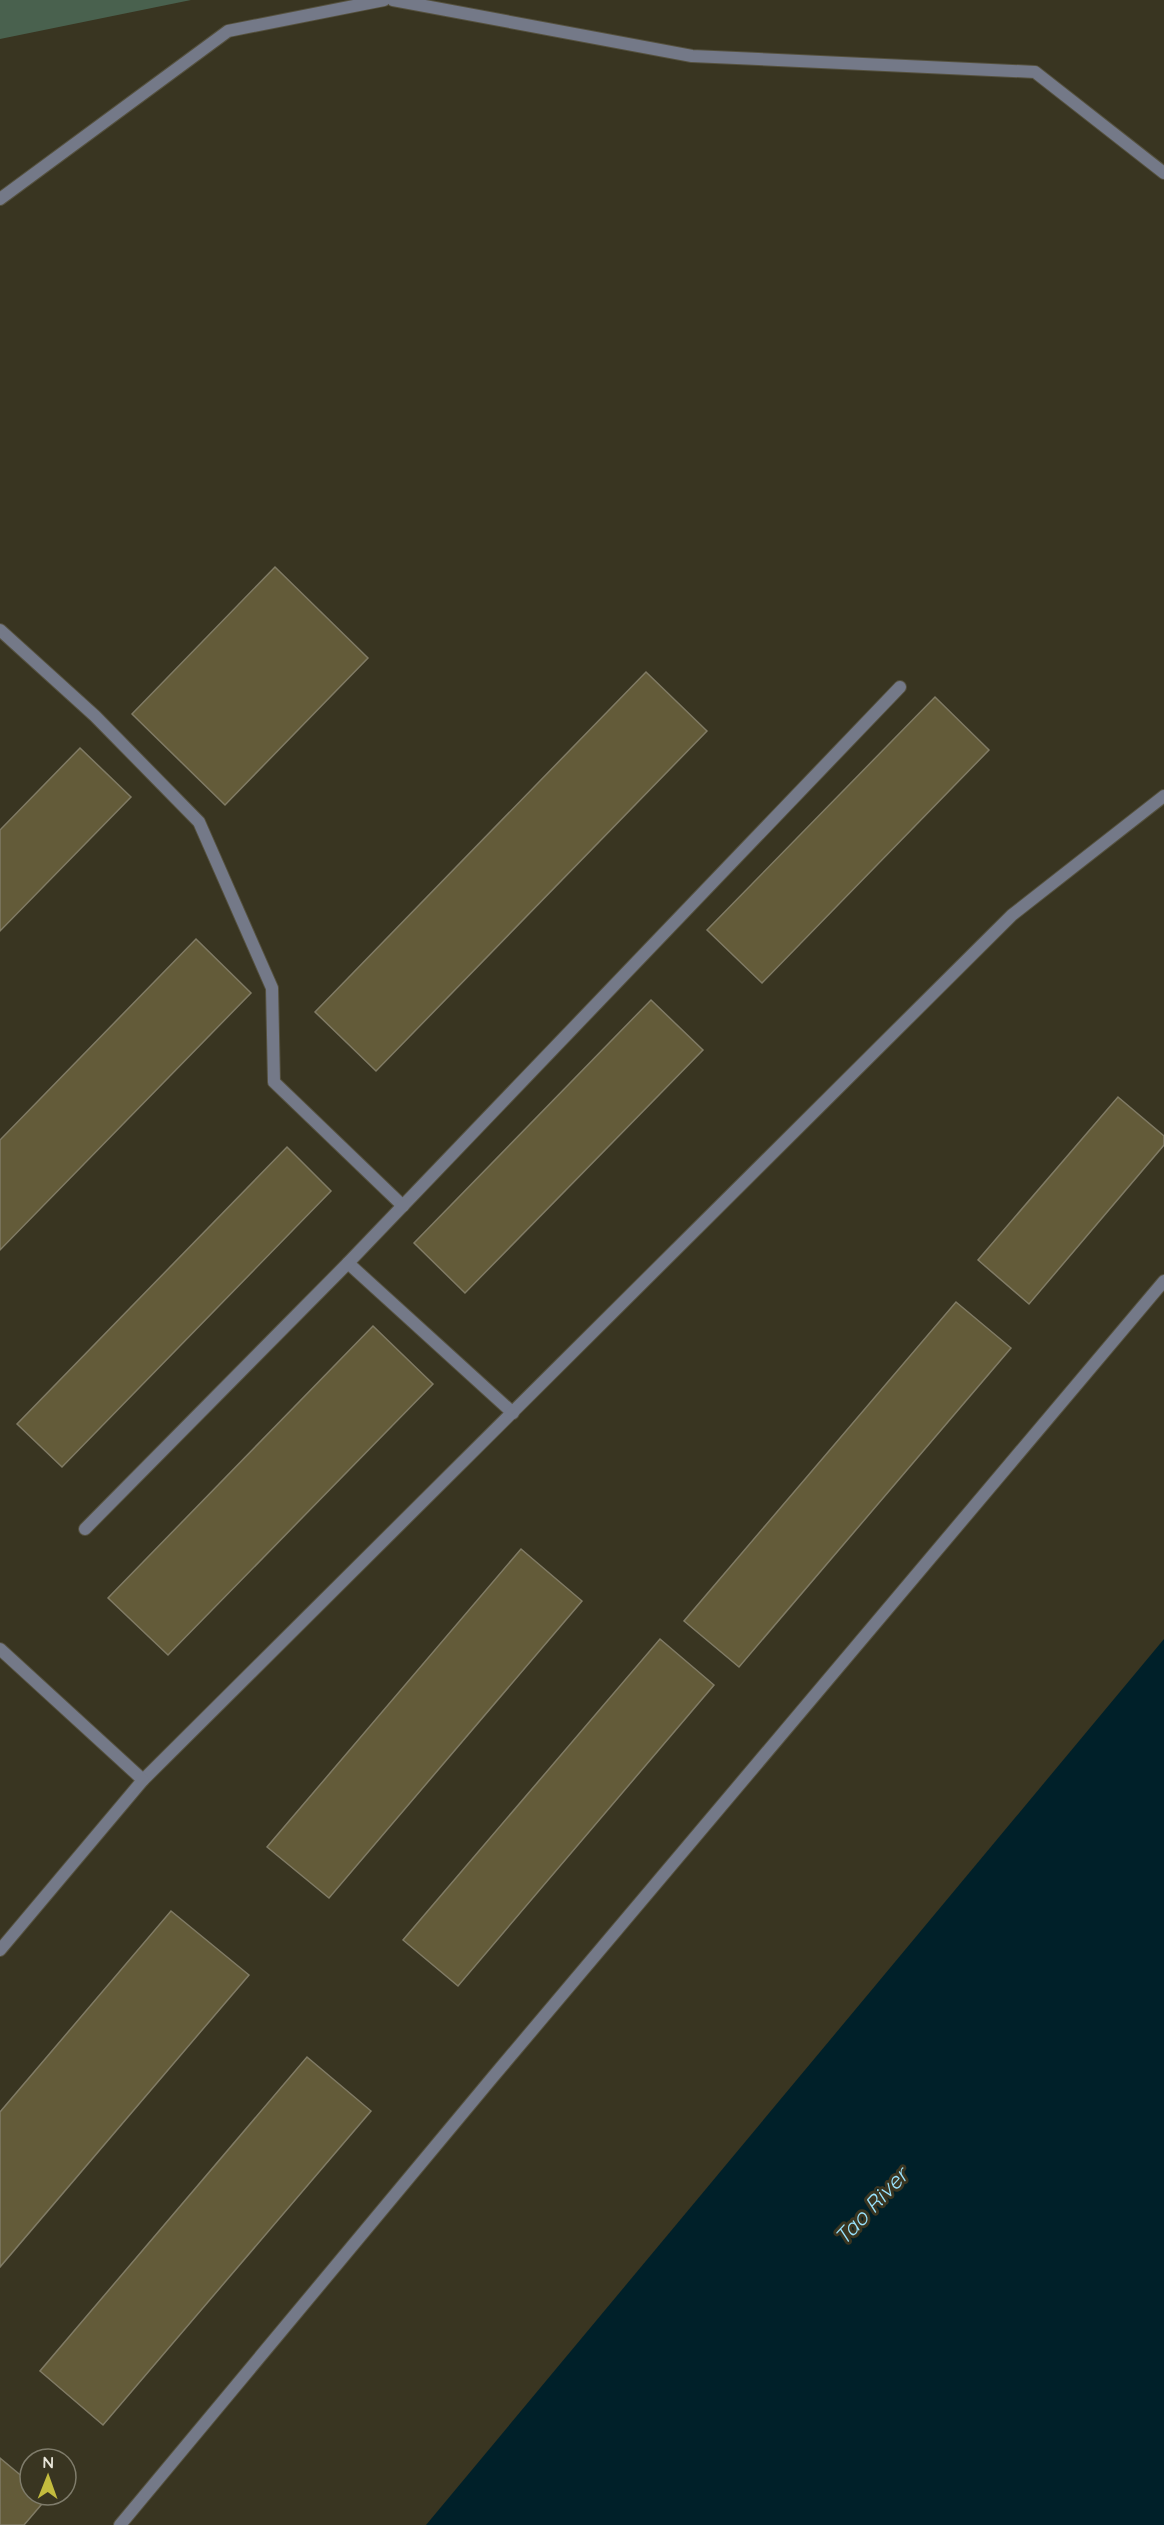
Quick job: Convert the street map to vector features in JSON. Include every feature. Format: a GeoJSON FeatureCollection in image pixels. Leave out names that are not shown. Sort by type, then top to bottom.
{"type":"FeatureCollection","features":[{"type":"Feature","properties":{"kind":"street"},"geometry":{"type":"LineString","coordinates":[[0,199],[228,31],[384,0]]}},
{"type":"Feature","properties":{"kind":"street"},"geometry":{"type":"LineString","coordinates":[[393,0],[692,56],[1035,72],[1164,173]]}},
{"type":"Feature","properties":{"kind":"street"},"geometry":{"type":"LineString","coordinates":[[0,630],[95,716],[199,822],[272,988],[274,1082],[403,1206]]}},
{"type":"Feature","properties":{"kind":"street"},"geometry":{"type":"LineString","coordinates":[[85,1529],[348,1263],[900,687]]}},
{"type":"Feature","properties":{"kind":"street"},"geometry":{"type":"LineString","coordinates":[[0,1950],[143,1780],[1012,915],[1164,796]]}},
{"type":"Feature","properties":{"kind":"street"},"geometry":{"type":"LineString","coordinates":[[348,1263],[513,1413]]}},
{"type":"Feature","properties":{"kind":"street"},"geometry":{"type":"LineString","coordinates":[[120,2525],[492,2078],[1164,1281]]}},
{"type":"Feature","properties":{"kind":"street"},"geometry":{"type":"LineString","coordinates":[[0,1649],[143,1780]]}},
{"type":"Feature","properties":{"kind":"green space"},"geometry":{"type":"Polygon","coordinates":[[[0,0],[191,0],[0,39],[0,0]]]}},
{"type":"Feature","properties":{"kind":"water","name":"Tao River"},"geometry":{"type":"Polygon","coordinates":[[[1164,1639],[1164,2525],[426,2525],[1164,1639]]]}},
{"type":"Feature","properties":{"kind":"building"},"geometry":{"type":"Polygon","coordinates":[[[275,567],[368,658],[225,805],[132,714],[275,567]]]}},
{"type":"Feature","properties":{"kind":"building"},"geometry":{"type":"Polygon","coordinates":[[[646,672],[707,731],[376,1071],[315,1012],[646,672]]]}},
{"type":"Feature","properties":{"kind":"building"},"geometry":{"type":"Polygon","coordinates":[[[935,697],[989,750],[762,983],[707,930],[935,697]]]}},
{"type":"Feature","properties":{"kind":"building"},"geometry":{"type":"Polygon","coordinates":[[[80,748],[131,797],[0,931],[0,830],[80,748]]]}},
{"type":"Feature","properties":{"kind":"building"},"geometry":{"type":"Polygon","coordinates":[[[196,939],[251,993],[0,1250],[0,1140],[196,939]]]}},
{"type":"Feature","properties":{"kind":"building"},"geometry":{"type":"Polygon","coordinates":[[[651,1000],[703,1050],[465,1293],[414,1243],[651,1000]]]}},
{"type":"Feature","properties":{"kind":"building"},"geometry":{"type":"Polygon","coordinates":[[[1118,1097],[1164,1136],[1164,1145],[1029,1304],[978,1260],[1118,1097]]]}},
{"type":"Feature","properties":{"kind":"building"},"geometry":{"type":"Polygon","coordinates":[[[287,1147],[331,1191],[62,1467],[17,1424],[287,1147]]]}},
{"type":"Feature","properties":{"kind":"building"},"geometry":{"type":"Polygon","coordinates":[[[956,1302],[1011,1348],[739,1667],[684,1621],[956,1302]]]}},
{"type":"Feature","properties":{"kind":"building"},"geometry":{"type":"Polygon","coordinates":[[[373,1326],[433,1384],[168,1655],[108,1598],[373,1326]]]}},
{"type":"Feature","properties":{"kind":"building"},"geometry":{"type":"Polygon","coordinates":[[[521,1549],[582,1601],[329,1898],[267,1847],[521,1549]]]}},
{"type":"Feature","properties":{"kind":"building"},"geometry":{"type":"Polygon","coordinates":[[[660,1639],[714,1685],[458,1986],[403,1940],[660,1639]]]}},
{"type":"Feature","properties":{"kind":"building"},"geometry":{"type":"Polygon","coordinates":[[[171,1911],[249,1975],[0,2267],[0,2112],[171,1911]]]}},
{"type":"Feature","properties":{"kind":"building"},"geometry":{"type":"Polygon","coordinates":[[[307,2057],[371,2111],[103,2425],[40,2371],[307,2057]]]}},
{"type":"Feature","properties":{"kind":"building"},"geometry":{"type":"Polygon","coordinates":[[[0,2458],[18,2473],[18,2507],[39,2507],[24,2525],[0,2525],[0,2458]]]}}]}
